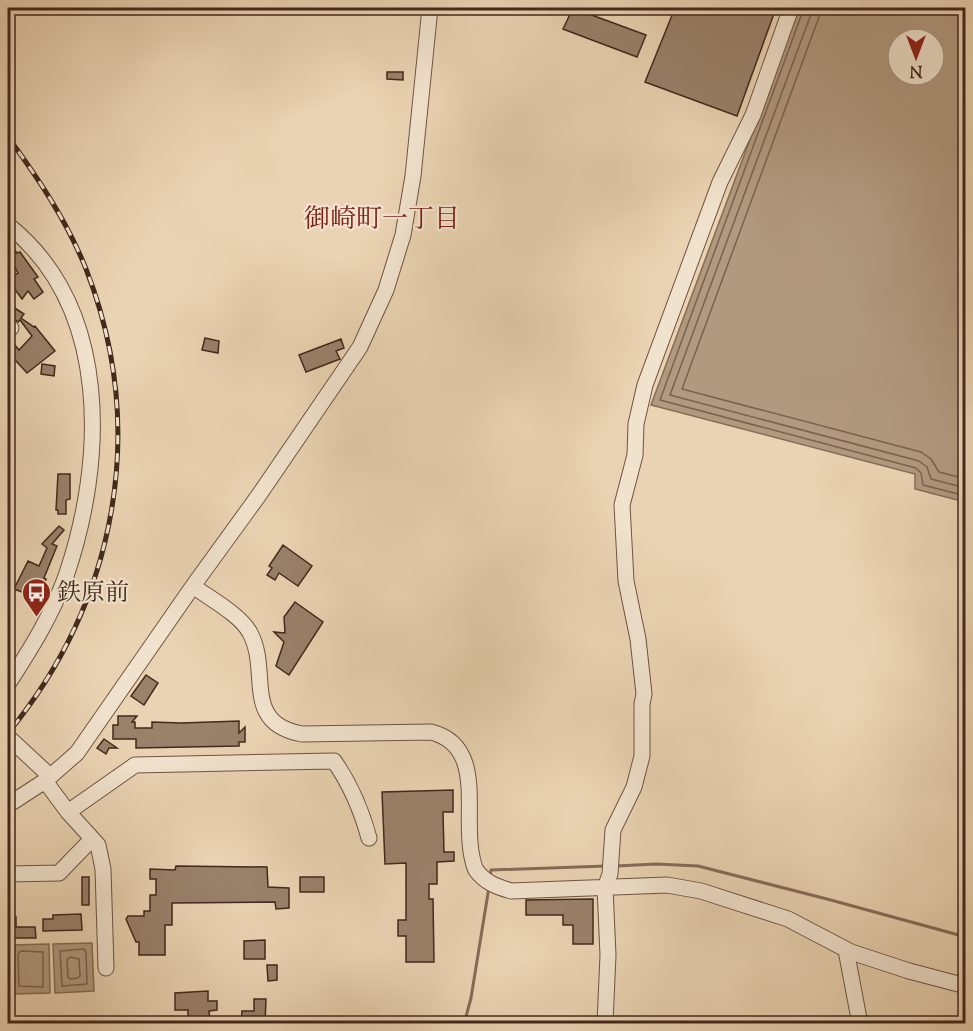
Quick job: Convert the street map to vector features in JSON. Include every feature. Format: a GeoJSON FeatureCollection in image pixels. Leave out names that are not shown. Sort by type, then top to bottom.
{"type":"FeatureCollection","features":[{"type":"Feature","properties":{"kind":"street"},"geometry":{"type":"LineString","coordinates":[[8,805],[48,779],[77,753],[345,370],[364,338],[386,290],[403,235],[430,8]]}},
{"type":"Feature","properties":{"kind":"street"},"geometry":{"type":"LineString","coordinates":[[605,1023],[608,956],[605,888],[610,874],[613,830],[634,788],[642,756],[644,694],[638,639],[626,581],[622,505],[634,455],[636,424],[645,385],[720,182],[753,115],[791,8]]}},
{"type":"Feature","properties":{"kind":"street"},"geometry":{"type":"LineString","coordinates":[[8,225],[34,250],[54,276],[68,304],[79,332],[93,410],[92,456],[87,495],[65,577],[40,632],[8,684]]}},
{"type":"Feature","properties":{"kind":"street"},"geometry":{"type":"LineString","coordinates":[[193,586],[244,624],[250,632],[258,662],[262,706],[278,726],[302,734],[431,732],[444,735],[455,744],[462,753],[468,770],[469,846],[475,870],[492,886],[511,891],[667,885],[700,891],[788,919],[846,950],[909,971],[966,986]]}},
{"type":"Feature","properties":{"kind":"street"},"geometry":{"type":"LineString","coordinates":[[8,737],[48,779],[68,812],[98,845],[103,869],[106,968]]}},
{"type":"Feature","properties":{"kind":"street"},"geometry":{"type":"LineString","coordinates":[[68,812],[135,765],[334,761],[362,811],[369,838]]}},
{"type":"Feature","properties":{"kind":"street"},"geometry":{"type":"LineString","coordinates":[[8,874],[59,873],[92,839]]}},
{"type":"Feature","properties":{"kind":"street"},"geometry":{"type":"LineString","coordinates":[[846,950],[860,1023]]}},
{"type":"Feature","properties":{"kind":"water"},"geometry":{"type":"Polygon","coordinates":[[[799,8],[965,8],[965,502],[915,489],[915,474],[651,405],[799,8]]]}},
{"type":"Feature","properties":{"kind":"water"},"geometry":{"type":"Polygon","coordinates":[[[92,943],[94,991],[55,993],[53,944],[92,943]]]}},
{"type":"Feature","properties":{"kind":"water"},"geometry":{"type":"Polygon","coordinates":[[[49,944],[50,993],[13,994],[12,945],[49,944]]]}},
{"type":"Feature","properties":{"kind":"building"},"geometry":{"type":"Polygon","coordinates":[[[573,8],[593,8],[589,14],[646,35],[637,57],[563,29],[573,8]]]}},
{"type":"Feature","properties":{"kind":"building"},"geometry":{"type":"Polygon","coordinates":[[[675,8],[776,8],[737,116],[645,82],[675,8]]]}},
{"type":"Feature","properties":{"kind":"building"},"geometry":{"type":"Polygon","coordinates":[[[387,72],[403,72],[403,80],[387,79],[387,72]]]}},
{"type":"Feature","properties":{"kind":"building"},"geometry":{"type":"Polygon","coordinates":[[[8,241],[17,253],[20,252],[38,277],[34,279],[43,292],[34,299],[28,291],[22,299],[8,280],[18,273],[8,255],[8,241]]]}},
{"type":"Feature","properties":{"kind":"building"},"geometry":{"type":"Polygon","coordinates":[[[13,307],[24,314],[21,318],[35,326],[55,351],[27,373],[8,352],[15,345],[19,350],[32,336],[20,320],[18,322],[8,316],[13,307]]]}},
{"type":"Feature","properties":{"kind":"building"},"geometry":{"type":"Polygon","coordinates":[[[205,338],[219,341],[218,353],[202,350],[205,338]]]}},
{"type":"Feature","properties":{"kind":"building"},"geometry":{"type":"Polygon","coordinates":[[[341,339],[344,348],[336,351],[340,359],[306,372],[299,355],[341,339]]]}},
{"type":"Feature","properties":{"kind":"building"},"geometry":{"type":"Polygon","coordinates":[[[42,364],[55,366],[54,376],[41,374],[42,364]]]}},
{"type":"Feature","properties":{"kind":"building"},"geometry":{"type":"Polygon","coordinates":[[[58,474],[70,474],[70,499],[66,500],[66,514],[58,514],[56,510],[58,474]]]}},
{"type":"Feature","properties":{"kind":"building"},"geometry":{"type":"Polygon","coordinates":[[[59,526],[64,530],[52,544],[57,546],[44,578],[46,579],[43,588],[40,587],[36,597],[14,589],[28,561],[39,566],[47,548],[42,544],[59,526]]]}},
{"type":"Feature","properties":{"kind":"building"},"geometry":{"type":"Polygon","coordinates":[[[283,545],[312,566],[298,586],[279,573],[275,580],[267,575],[272,568],[269,566],[283,545]]]}},
{"type":"Feature","properties":{"kind":"building"},"geometry":{"type":"Polygon","coordinates":[[[295,602],[323,622],[289,675],[276,666],[284,642],[274,632],[285,633],[284,617],[295,602]]]}},
{"type":"Feature","properties":{"kind":"building"},"geometry":{"type":"Polygon","coordinates":[[[146,675],[158,683],[144,705],[131,696],[146,675]]]}},
{"type":"Feature","properties":{"kind":"building"},"geometry":{"type":"Polygon","coordinates":[[[118,716],[137,716],[132,722],[135,722],[135,728],[152,728],[152,722],[239,721],[239,733],[245,727],[245,742],[239,742],[239,746],[136,748],[136,739],[113,739],[113,725],[118,725],[118,716]]]}},
{"type":"Feature","properties":{"kind":"building"},"geometry":{"type":"Polygon","coordinates":[[[104,739],[117,748],[109,748],[106,754],[97,748],[104,739]]]}},
{"type":"Feature","properties":{"kind":"building"},"geometry":{"type":"Polygon","coordinates":[[[453,790],[453,812],[443,812],[444,852],[454,852],[454,861],[437,862],[437,884],[429,884],[429,899],[433,899],[434,962],[406,962],[406,936],[398,936],[398,920],[406,920],[406,863],[385,864],[382,792],[453,790]]]}},
{"type":"Feature","properties":{"kind":"building"},"geometry":{"type":"Polygon","coordinates":[[[176,866],[267,867],[268,887],[289,888],[289,908],[276,909],[275,902],[172,903],[172,925],[165,925],[165,955],[139,955],[139,942],[136,942],[126,919],[128,916],[144,916],[144,911],[150,911],[150,895],[156,895],[156,879],[150,879],[150,869],[175,870],[176,866]]]}},
{"type":"Feature","properties":{"kind":"building"},"geometry":{"type":"Polygon","coordinates":[[[82,877],[89,877],[89,905],[82,905],[82,877]]]}},
{"type":"Feature","properties":{"kind":"building"},"geometry":{"type":"Polygon","coordinates":[[[300,877],[324,877],[324,892],[300,892],[300,877]]]}},
{"type":"Feature","properties":{"kind":"building"},"geometry":{"type":"Polygon","coordinates":[[[593,899],[593,944],[573,944],[573,925],[563,925],[563,915],[526,915],[526,900],[593,899]]]}},
{"type":"Feature","properties":{"kind":"building"},"geometry":{"type":"Polygon","coordinates":[[[81,914],[82,930],[43,931],[43,919],[53,919],[53,915],[81,914]]]}},
{"type":"Feature","properties":{"kind":"building"},"geometry":{"type":"Polygon","coordinates":[[[8,917],[16,917],[16,927],[35,927],[36,938],[10,938],[8,917]]]}},
{"type":"Feature","properties":{"kind":"building"},"geometry":{"type":"Polygon","coordinates":[[[265,940],[265,959],[244,959],[244,941],[265,940]]]}},
{"type":"Feature","properties":{"kind":"building"},"geometry":{"type":"Polygon","coordinates":[[[267,965],[277,965],[277,980],[268,981],[267,965]]]}},
{"type":"Feature","properties":{"kind":"building"},"geometry":{"type":"Polygon","coordinates":[[[208,991],[208,1001],[217,1001],[217,1010],[209,1011],[210,1022],[188,1023],[188,1010],[175,1010],[175,993],[208,991]]]}},
{"type":"Feature","properties":{"kind":"building"},"geometry":{"type":"Polygon","coordinates":[[[254,999],[266,999],[265,1023],[241,1023],[242,1011],[254,1011],[254,999]]]}},
{"type":"Feature","properties":{"kind":"waterway"},"geometry":{"type":"LineString","coordinates":[[616,866],[656,864],[698,866],[966,937]]}},
{"type":"Feature","properties":{"kind":"waterway"},"geometry":{"type":"LineString","coordinates":[[490,877],[491,870],[606,866]]}},
{"type":"Feature","properties":{"kind":"waterway"},"geometry":{"type":"LineString","coordinates":[[464,1024],[471,998],[489,887]]}},
{"type":"Feature","properties":{"kind":"railway"},"geometry":{"type":"LineString","coordinates":[[8,137],[51,200],[86,269],[105,330],[116,391],[117,452],[111,512],[97,571],[75,628],[45,682],[8,733]]}},
{"type":"Feature","properties":{"kind":"place","name":"鉄原前"},"geometry":{"type":"Point","coordinates":[36,618]}},
{"type":"Feature","properties":{"kind":"district","name":"御崎町一丁目"},"geometry":{"type":"Point","coordinates":[382,218]}}]}
